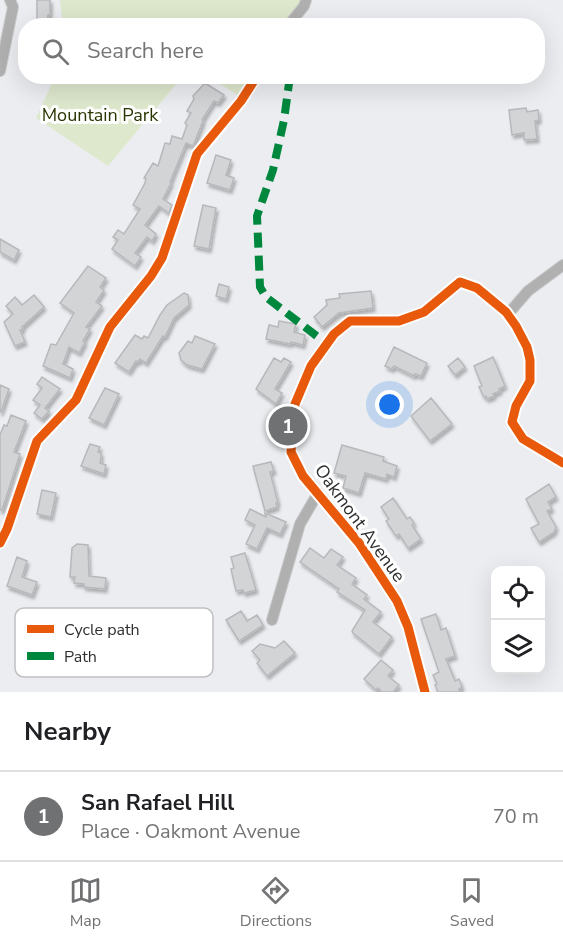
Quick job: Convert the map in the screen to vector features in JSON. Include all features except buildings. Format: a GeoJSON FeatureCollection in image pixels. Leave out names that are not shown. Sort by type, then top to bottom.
{"type":"FeatureCollection","features":[{"type":"Feature","properties":{"kind":"street"},"geometry":{"type":"LineString","coordinates":[[0,71],[13,8],[10,0]]}},
{"type":"Feature","properties":{"kind":"street"},"geometry":{"type":"LineString","coordinates":[[294,18],[306,0]]}},
{"type":"Feature","properties":{"kind":"street"},"geometry":{"type":"LineString","coordinates":[[0,543],[7,530],[38,441],[76,400],[110,327],[151,276],[162,258],[197,154],[241,101],[252,84]]}},
{"type":"Feature","properties":{"kind":"street"},"geometry":{"type":"LineString","coordinates":[[508,314],[528,291],[563,265]]}},
{"type":"Feature","properties":{"kind":"street","name":"Oakmont Avenue"},"geometry":{"type":"LineString","coordinates":[[425,692],[408,627],[397,601],[359,543],[303,476],[291,452],[295,404],[311,366],[334,334],[350,321],[399,321],[424,312],[460,282],[477,288],[508,314],[523,338],[531,360],[530,381],[516,406],[512,422],[523,439],[563,463]]}},
{"type":"Feature","properties":{"kind":"street"},"geometry":{"type":"LineString","coordinates":[[272,620],[300,524],[318,493]]}},
{"type":"Feature","properties":{"kind":"green space"},"geometry":{"type":"Polygon","coordinates":[[[60,0],[307,0],[296,18],[62,18],[60,0]]]}},
{"type":"Feature","properties":{"kind":"green space","name":"Mountain Park"},"geometry":{"type":"Polygon","coordinates":[[[51,84],[176,84],[108,166],[36,118],[51,84]]]}},
{"type":"Feature","properties":{"kind":"green space"},"geometry":{"type":"Polygon","coordinates":[[[220,84],[250,84],[239,96],[220,84]]]}},
{"type":"Feature","properties":{"kind":"marked path"},"geometry":{"type":"LineString","coordinates":[[289,84],[273,170],[257,216],[260,287],[266,297],[327,344]]}},
{"type":"Feature","properties":{"kind":"cycle path"},"geometry":{"type":"LineString","coordinates":[[0,543],[7,529],[37,441],[76,400],[110,327],[151,276],[162,258],[197,154],[241,101],[252,84]]}},
{"type":"Feature","properties":{"kind":"cycle path"},"geometry":{"type":"LineString","coordinates":[[425,692],[408,627],[397,601],[359,543],[303,476],[291,452],[295,404],[311,366],[334,334],[350,321],[399,321],[424,312],[460,282],[477,288],[506,312],[527,347],[530,360],[530,381],[516,406],[512,422],[523,439],[563,463]]}},
{"type":"Feature","properties":{"kind":"place","name":"San Rafael Hill"},"geometry":{"type":"Point","coordinates":[288,426]}}]}
